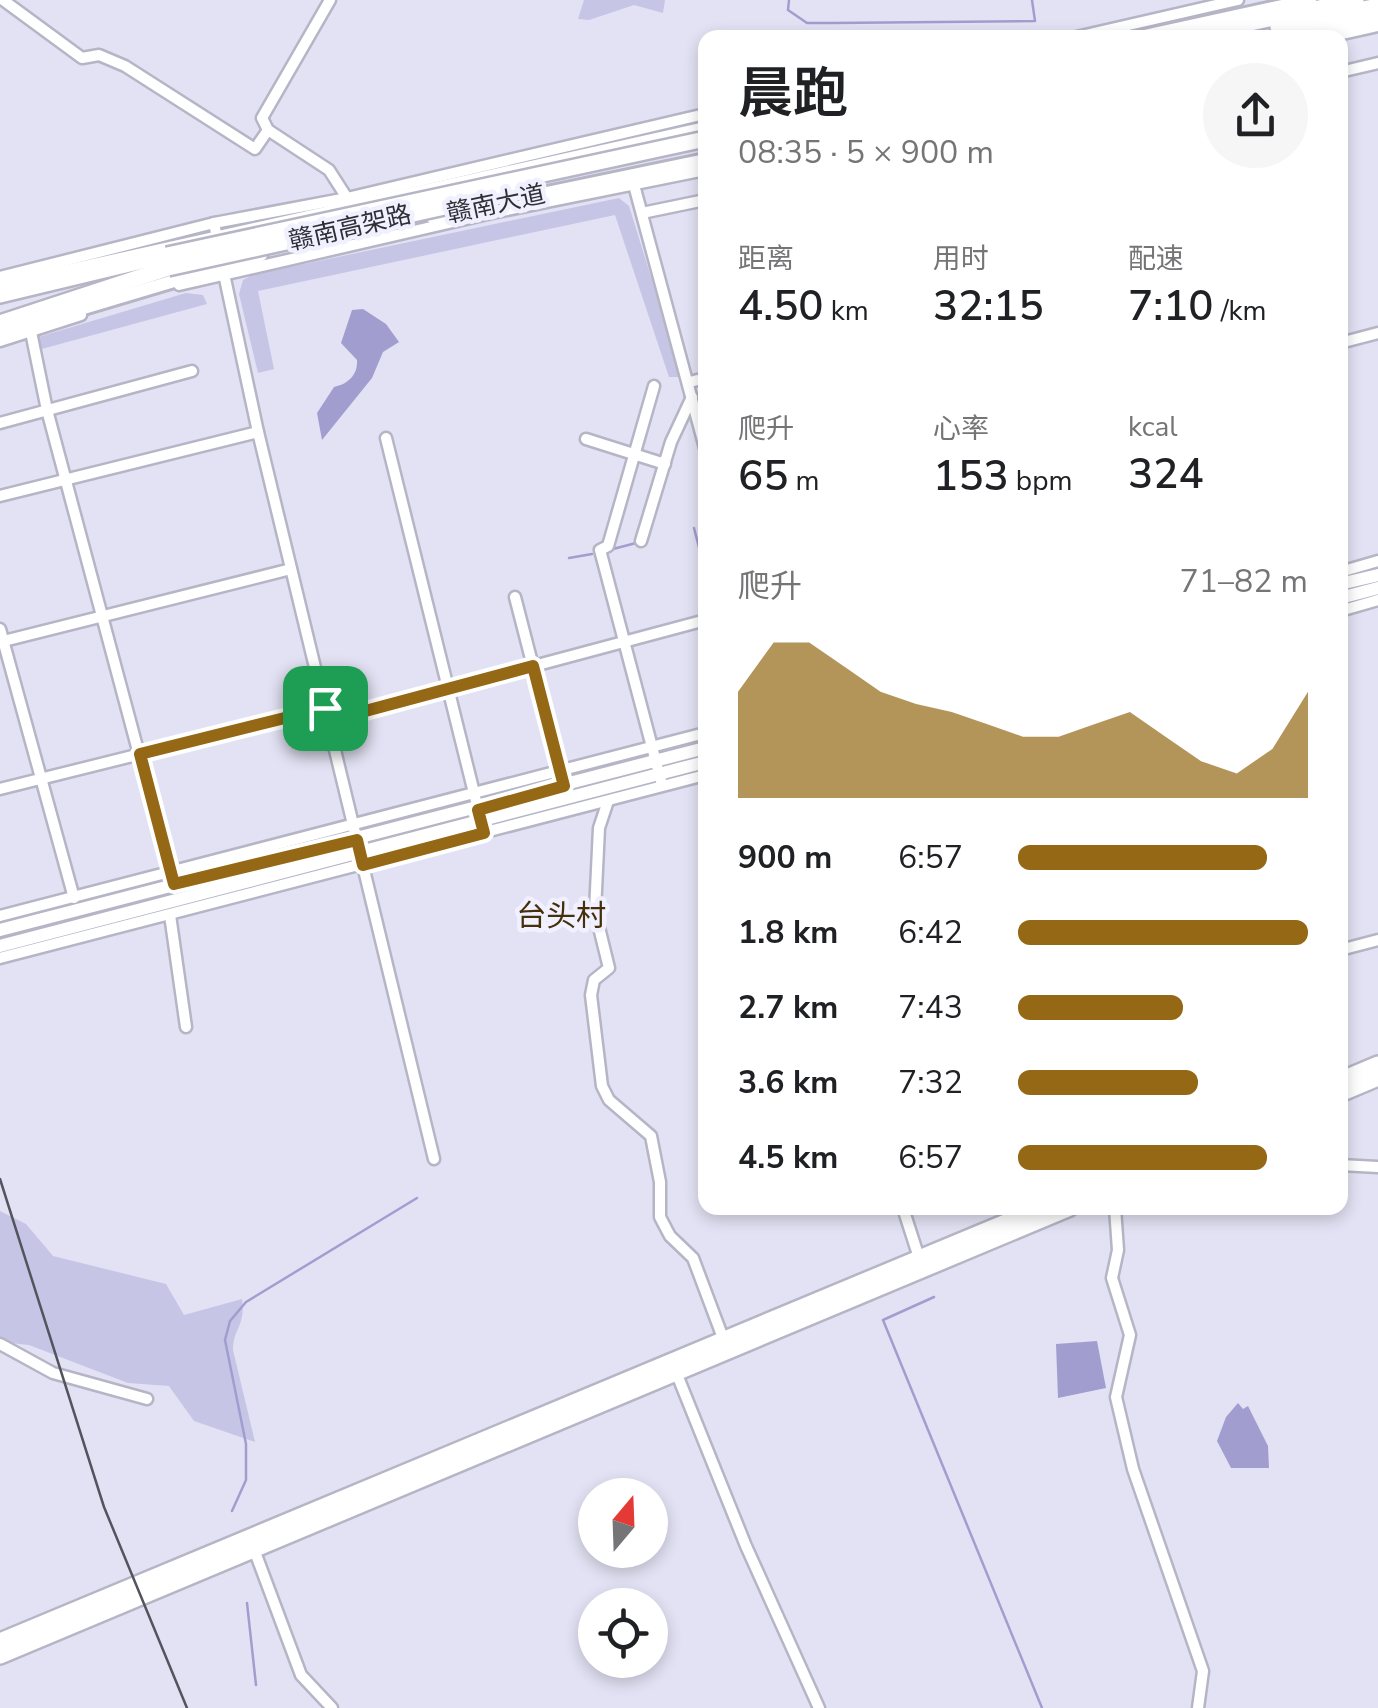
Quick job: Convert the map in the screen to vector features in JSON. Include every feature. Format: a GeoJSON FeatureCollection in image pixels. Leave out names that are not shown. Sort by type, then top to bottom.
{"type":"FeatureCollection","features":[{"type":"Feature","properties":{"kind":"highway"},"geometry":{"type":"LineString","coordinates":[[1218,30],[1356,0]]}},
{"type":"Feature","properties":{"kind":"highway"},"geometry":{"type":"LineString","coordinates":[[1267,30],[1378,6]]}},
{"type":"Feature","properties":{"kind":"highway","name":"赣南高架路"},"geometry":{"type":"LineString","coordinates":[[2,332],[167,262],[698,142]]}},
{"type":"Feature","properties":{"kind":"highway","name":"赣南高架路"},"geometry":{"type":"LineString","coordinates":[[0,295],[698,151]]}},
{"type":"Feature","properties":{"kind":"highway"},"geometry":{"type":"LineString","coordinates":[[23,289],[88,264]]}},
{"type":"Feature","properties":{"kind":"highway"},"geometry":{"type":"LineString","coordinates":[[1348,1077],[1378,1064]]}},
{"type":"Feature","properties":{"kind":"highway"},"geometry":{"type":"LineString","coordinates":[[1348,1091],[1378,1078]]}},
{"type":"Feature","properties":{"kind":"highway"},"geometry":{"type":"LineString","coordinates":[[0,1641],[252,1544],[676,1372],[1025,1215]]}},
{"type":"Feature","properties":{"kind":"highway"},"geometry":{"type":"LineString","coordinates":[[0,1656],[722,1338],[1051,1215]]}},
{"type":"Feature","properties":{"kind":"main road"},"geometry":{"type":"LineString","coordinates":[[1173,30],[1310,0]]}},
{"type":"Feature","properties":{"kind":"main road"},"geometry":{"type":"LineString","coordinates":[[1360,30],[1378,22]]}},
{"type":"Feature","properties":{"kind":"main road"},"geometry":{"type":"LineString","coordinates":[[1329,30],[1378,22]]}},
{"type":"Feature","properties":{"kind":"main road","name":"赣南大道"},"geometry":{"type":"LineString","coordinates":[[0,286],[181,242],[215,229],[261,224],[698,130]]}},
{"type":"Feature","properties":{"kind":"main road","name":"赣南大道"},"geometry":{"type":"LineString","coordinates":[[2,332],[188,274],[224,270],[268,253],[698,161]]}},
{"type":"Feature","properties":{"kind":"main road"},"geometry":{"type":"LineString","coordinates":[[261,224],[268,253]]}},
{"type":"Feature","properties":{"kind":"main road"},"geometry":{"type":"LineString","coordinates":[[181,242],[188,274]]}},
{"type":"Feature","properties":{"kind":"main road"},"geometry":{"type":"LineString","coordinates":[[1348,582],[1378,574]]}},
{"type":"Feature","properties":{"kind":"main road"},"geometry":{"type":"LineString","coordinates":[[1348,596],[1378,588]]}},
{"type":"Feature","properties":{"kind":"main road"},"geometry":{"type":"LineString","coordinates":[[659,775],[698,752]]}},
{"type":"Feature","properties":{"kind":"main road"},"geometry":{"type":"LineString","coordinates":[[0,946],[698,764]]}},
{"type":"Feature","properties":{"kind":"main road"},"geometry":{"type":"LineString","coordinates":[[0,930],[172,878],[360,852]]}},
{"type":"Feature","properties":{"kind":"street"},"geometry":{"type":"LineString","coordinates":[[4,0],[82,58],[98,55],[126,66],[255,149],[268,130]]}},
{"type":"Feature","properties":{"kind":"street"},"geometry":{"type":"LineString","coordinates":[[330,0],[262,118],[268,130],[329,170],[348,198]]}},
{"type":"Feature","properties":{"kind":"street"},"geometry":{"type":"LineString","coordinates":[[1107,30],[1238,0]]}},
{"type":"Feature","properties":{"kind":"street"},"geometry":{"type":"LineString","coordinates":[[1348,33],[1360,30]]}},
{"type":"Feature","properties":{"kind":"street"},"geometry":{"type":"LineString","coordinates":[[1348,70],[1378,63]]}},
{"type":"Feature","properties":{"kind":"street"},"geometry":{"type":"LineString","coordinates":[[0,277],[698,116]]}},
{"type":"Feature","properties":{"kind":"street"},"geometry":{"type":"LineString","coordinates":[[2,332],[31,332],[148,291],[224,270],[698,171]]}},
{"type":"Feature","properties":{"kind":"street"},"geometry":{"type":"LineString","coordinates":[[634,185],[698,420]]}},
{"type":"Feature","properties":{"kind":"street"},"geometry":{"type":"LineString","coordinates":[[642,214],[698,202]]}},
{"type":"Feature","properties":{"kind":"street"},"geometry":{"type":"LineString","coordinates":[[215,229],[258,432],[434,1158]]}},
{"type":"Feature","properties":{"kind":"street"},"geometry":{"type":"LineString","coordinates":[[31,332],[47,410],[172,878]]}},
{"type":"Feature","properties":{"kind":"street"},"geometry":{"type":"LineString","coordinates":[[1348,340],[1378,333]]}},
{"type":"Feature","properties":{"kind":"street"},"geometry":{"type":"LineString","coordinates":[[0,423],[192,372]]}},
{"type":"Feature","properties":{"kind":"street"},"geometry":{"type":"LineString","coordinates":[[690,382],[698,380]]}},
{"type":"Feature","properties":{"kind":"street"},"geometry":{"type":"LineString","coordinates":[[654,386],[608,546],[600,550],[659,775]]}},
{"type":"Feature","properties":{"kind":"street"},"geometry":{"type":"LineString","coordinates":[[641,541],[692,396]]}},
{"type":"Feature","properties":{"kind":"street"},"geometry":{"type":"LineString","coordinates":[[0,496],[258,432]]}},
{"type":"Feature","properties":{"kind":"street"},"geometry":{"type":"LineString","coordinates":[[386,438],[481,821]]}},
{"type":"Feature","properties":{"kind":"street"},"geometry":{"type":"LineString","coordinates":[[586,439],[665,464]]}},
{"type":"Feature","properties":{"kind":"street"},"geometry":{"type":"LineString","coordinates":[[1348,570],[1378,562]]}},
{"type":"Feature","properties":{"kind":"street"},"geometry":{"type":"LineString","coordinates":[[2,642],[291,569]]}},
{"type":"Feature","properties":{"kind":"street"},"geometry":{"type":"LineString","coordinates":[[515,597],[567,798]]}},
{"type":"Feature","properties":{"kind":"street"},"geometry":{"type":"LineString","coordinates":[[1348,609],[1378,600]]}},
{"type":"Feature","properties":{"kind":"street"},"geometry":{"type":"LineString","coordinates":[[328,721],[698,622]]}},
{"type":"Feature","properties":{"kind":"street"},"geometry":{"type":"LineString","coordinates":[[0,629],[74,898]]}},
{"type":"Feature","properties":{"kind":"street"},"geometry":{"type":"LineString","coordinates":[[0,789],[325,708]]}},
{"type":"Feature","properties":{"kind":"street"},"geometry":{"type":"LineString","coordinates":[[0,916],[172,878],[353,825],[698,735]]}},
{"type":"Feature","properties":{"kind":"street"},"geometry":{"type":"LineString","coordinates":[[0,958],[170,915],[360,852],[567,798],[608,801],[659,775],[698,775]]}},
{"type":"Feature","properties":{"kind":"street"},"geometry":{"type":"LineString","coordinates":[[608,801],[599,828],[595,911],[609,968],[594,980],[591,995],[602,1086],[610,1100],[651,1136],[660,1182],[660,1217],[670,1236],[694,1258],[722,1338]]}},
{"type":"Feature","properties":{"kind":"street"},"geometry":{"type":"LineString","coordinates":[[170,915],[186,1027]]}},
{"type":"Feature","properties":{"kind":"street"},"geometry":{"type":"LineString","coordinates":[[1348,948],[1378,940]]}},
{"type":"Feature","properties":{"kind":"street"},"geometry":{"type":"LineString","coordinates":[[1348,1165],[1378,1167]]}},
{"type":"Feature","properties":{"kind":"street"},"geometry":{"type":"LineString","coordinates":[[904,1215],[921,1263]]}},
{"type":"Feature","properties":{"kind":"street"},"geometry":{"type":"LineString","coordinates":[[1116,1215],[1119,1241],[1112,1278],[1130,1328],[1116,1398],[1139,1486],[1203,1670],[1198,1708]]}},
{"type":"Feature","properties":{"kind":"street"},"geometry":{"type":"LineString","coordinates":[[0,1344],[52,1373],[147,1399]]}},
{"type":"Feature","properties":{"kind":"street"},"geometry":{"type":"LineString","coordinates":[[676,1372],[746,1546],[819,1708]]}},
{"type":"Feature","properties":{"kind":"street"},"geometry":{"type":"LineString","coordinates":[[252,1544],[301,1675],[332,1708]]}},
{"type":"Feature","properties":{"kind":"shaded area"},"geometry":{"type":"Polygon","coordinates":[[[584,0],[665,0],[663,13],[634,5],[589,20],[578,19],[584,0]]]}},
{"type":"Feature","properties":{"kind":"shaded area"},"geometry":{"type":"Polygon","coordinates":[[[619,198],[629,206],[682,377],[669,377],[615,215],[258,291],[274,369],[258,373],[239,294],[243,280],[252,275],[619,198]]]}},
{"type":"Feature","properties":{"kind":"shaded area"},"geometry":{"type":"Polygon","coordinates":[[[186,293],[203,295],[207,304],[38,350],[35,338],[186,293]]]}},
{"type":"Feature","properties":{"kind":"shaded area"},"geometry":{"type":"Polygon","coordinates":[[[363,309],[386,324],[399,342],[383,352],[372,378],[322,440],[317,413],[334,387],[348,381],[356,370],[357,360],[341,343],[352,310],[363,309]]]}},
{"type":"Feature","properties":{"kind":"shaded area"},"geometry":{"type":"Polygon","coordinates":[[[0,1211],[26,1224],[53,1256],[166,1284],[184,1315],[242,1299],[233,1350],[255,1442],[194,1421],[169,1386],[128,1383],[29,1345],[0,1342],[0,1211]]]}},
{"type":"Feature","properties":{"kind":"shaded area"},"geometry":{"type":"Polygon","coordinates":[[[1097,1341],[1106,1388],[1058,1398],[1056,1344],[1097,1341]]]}},
{"type":"Feature","properties":{"kind":"shaded area"},"geometry":{"type":"Polygon","coordinates":[[[1238,1403],[1243,1409],[1248,1406],[1268,1446],[1269,1468],[1231,1468],[1217,1441],[1226,1417],[1238,1403]]]}},
{"type":"Feature","properties":{"kind":"waterway"},"geometry":{"type":"LineString","coordinates":[[789,0],[788,10],[807,23],[1035,21],[1032,0]]}},
{"type":"Feature","properties":{"kind":"waterway"},"geometry":{"type":"LineString","coordinates":[[694,528],[698,544]]}},
{"type":"Feature","properties":{"kind":"waterway"},"geometry":{"type":"LineString","coordinates":[[613,549],[636,543]]}},
{"type":"Feature","properties":{"kind":"waterway"},"geometry":{"type":"LineString","coordinates":[[569,558],[592,554]]}},
{"type":"Feature","properties":{"kind":"waterway"},"geometry":{"type":"LineString","coordinates":[[232,1511],[246,1480],[246,1444],[225,1340],[230,1321],[246,1302],[417,1198]]}},
{"type":"Feature","properties":{"kind":"waterway"},"geometry":{"type":"LineString","coordinates":[[934,1297],[883,1320],[1042,1708]]}},
{"type":"Feature","properties":{"kind":"waterway"},"geometry":{"type":"LineString","coordinates":[[247,1603],[256,1685]]}},
{"type":"Feature","properties":{"kind":"railway"},"geometry":{"type":"LineString","coordinates":[[0,1179],[104,1507],[187,1708]]}},
{"type":"Feature","properties":{"kind":"district","name":"台头村"},"geometry":{"type":"Point","coordinates":[561,916]}},
{"type":"Feature","properties":{"kind":"route"},"geometry":{"type":"LineString","coordinates":[[533,666],[564,786],[478,810],[484,833],[363,865],[357,840],[174,884],[140,754],[325,708],[328,721],[533,666]]}}]}
